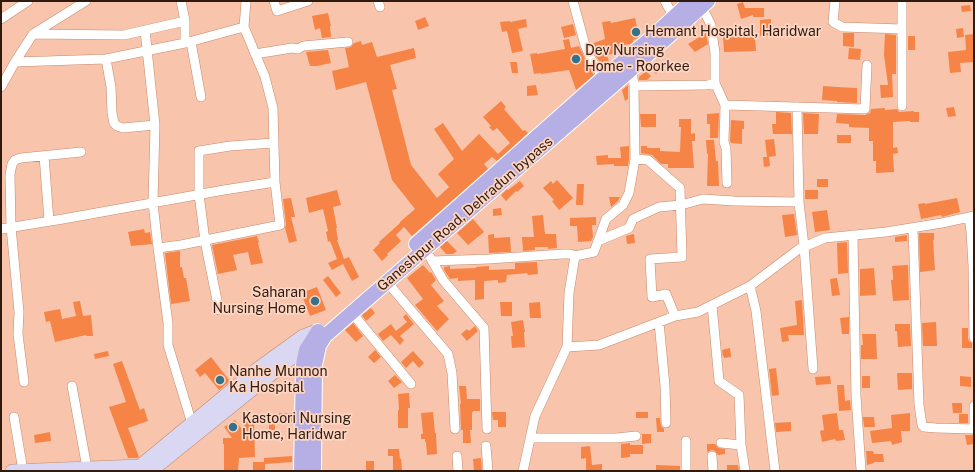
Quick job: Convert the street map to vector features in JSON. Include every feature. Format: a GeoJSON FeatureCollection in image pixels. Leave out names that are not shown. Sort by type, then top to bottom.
{"type":"FeatureCollection","features":[{"type":"Feature","properties":{"kind":"main road"},"geometry":{"type":"LineString","coordinates":[[301,471],[303,365],[313,348],[319,330],[603,78],[674,18],[700,3]]}},
{"type":"Feature","properties":{"kind":"main road","name":"Ganeshpur Road, Dehradun bypass"},"geometry":{"type":"LineString","coordinates":[[314,471],[315,365],[313,348],[387,282],[428,255],[632,69],[700,3]]}},
{"type":"Feature","properties":{"kind":"street"},"geometry":{"type":"LineString","coordinates":[[1,17],[28,1]]}},
{"type":"Feature","properties":{"kind":"street"},"geometry":{"type":"LineString","coordinates":[[1,87],[33,34],[86,1]]}},
{"type":"Feature","properties":{"kind":"street"},"geometry":{"type":"LineString","coordinates":[[182,1],[186,43]]}},
{"type":"Feature","properties":{"kind":"street"},"geometry":{"type":"LineString","coordinates":[[158,248],[181,246],[280,225],[275,182],[273,108],[265,77],[244,27],[246,1]]}},
{"type":"Feature","properties":{"kind":"street"},"geometry":{"type":"LineString","coordinates":[[274,1],[276,11],[308,1]]}},
{"type":"Feature","properties":{"kind":"street"},"geometry":{"type":"LineString","coordinates":[[573,1],[585,45],[591,59],[603,78]]}},
{"type":"Feature","properties":{"kind":"street"},"geometry":{"type":"LineString","coordinates":[[665,1],[674,18]]}},
{"type":"Feature","properties":{"kind":"street"},"geometry":{"type":"LineString","coordinates":[[835,1],[833,22],[842,27],[902,29]]}},
{"type":"Feature","properties":{"kind":"street"},"geometry":{"type":"LineString","coordinates":[[902,1],[902,106]]}},
{"type":"Feature","properties":{"kind":"street"},"geometry":{"type":"LineString","coordinates":[[700,3],[711,25],[715,53],[715,83],[725,105],[724,142],[726,148],[727,183]]}},
{"type":"Feature","properties":{"kind":"street"},"geometry":{"type":"LineString","coordinates":[[33,34],[124,35],[185,21]]}},
{"type":"Feature","properties":{"kind":"street"},"geometry":{"type":"LineString","coordinates":[[15,62],[106,59],[186,43],[244,27]]}},
{"type":"Feature","properties":{"kind":"street"},"geometry":{"type":"LineString","coordinates":[[145,30],[155,125],[153,203],[168,323],[168,345],[194,429]]}},
{"type":"Feature","properties":{"kind":"street"},"geometry":{"type":"LineString","coordinates":[[186,43],[191,42],[201,97]]}},
{"type":"Feature","properties":{"kind":"street"},"geometry":{"type":"LineString","coordinates":[[255,54],[292,48],[298,49],[303,46],[348,42]]}},
{"type":"Feature","properties":{"kind":"street"},"geometry":{"type":"LineString","coordinates":[[106,59],[111,87],[114,123],[123,128],[155,125]]}},
{"type":"Feature","properties":{"kind":"street"},"geometry":{"type":"LineString","coordinates":[[725,105],[865,109],[867,65]]}},
{"type":"Feature","properties":{"kind":"street"},"geometry":{"type":"LineString","coordinates":[[428,255],[489,259],[563,254],[575,256],[594,252],[606,219],[622,205],[629,193],[635,159],[634,86],[632,69]]}},
{"type":"Feature","properties":{"kind":"street"},"geometry":{"type":"LineString","coordinates":[[634,86],[707,85],[715,83]]}},
{"type":"Feature","properties":{"kind":"street"},"geometry":{"type":"LineString","coordinates":[[797,107],[799,202],[804,246],[813,369]]}},
{"type":"Feature","properties":{"kind":"street"},"geometry":{"type":"LineString","coordinates":[[219,310],[205,241],[199,194],[199,151],[230,146],[274,143]]}},
{"type":"Feature","properties":{"kind":"street"},"geometry":{"type":"LineString","coordinates":[[24,382],[18,334],[19,312],[11,227],[10,175],[12,164],[15,160],[21,158],[81,152]]}},
{"type":"Feature","properties":{"kind":"street"},"geometry":{"type":"LineString","coordinates":[[44,156],[49,221]]}},
{"type":"Feature","properties":{"kind":"street"},"geometry":{"type":"LineString","coordinates":[[635,159],[648,160],[680,188],[682,257],[650,259],[652,297],[666,294],[675,316]]}},
{"type":"Feature","properties":{"kind":"street"},"geometry":{"type":"LineString","coordinates":[[1,229],[275,182]]}},
{"type":"Feature","properties":{"kind":"street"},"geometry":{"type":"LineString","coordinates":[[598,241],[628,228],[633,219],[659,207],[681,205],[703,199],[799,202]]}},
{"type":"Feature","properties":{"kind":"street"},"geometry":{"type":"LineString","coordinates":[[568,347],[599,345],[675,316],[698,312],[750,286],[799,249],[825,238],[913,228],[971,216],[974,338]]}},
{"type":"Feature","properties":{"kind":"street"},"geometry":{"type":"LineString","coordinates":[[913,228],[919,405],[922,425],[924,427],[936,428],[974,429],[974,406]]}},
{"type":"Feature","properties":{"kind":"street"},"geometry":{"type":"LineString","coordinates":[[853,235],[856,396],[861,470]]}},
{"type":"Feature","properties":{"kind":"street"},"geometry":{"type":"LineString","coordinates":[[428,255],[443,280],[484,328],[486,429]]}},
{"type":"Feature","properties":{"kind":"street"},"geometry":{"type":"LineString","coordinates":[[523,471],[535,416],[568,347],[569,293],[575,256]]}},
{"type":"Feature","properties":{"kind":"street"},"geometry":{"type":"LineString","coordinates":[[387,282],[448,354],[452,373],[455,428]]}},
{"type":"Feature","properties":{"kind":"street"},"geometry":{"type":"LineString","coordinates":[[750,286],[756,311],[775,471]]}},
{"type":"Feature","properties":{"kind":"street"},"geometry":{"type":"LineString","coordinates":[[712,305],[719,380],[739,394],[741,445],[745,471]]}},
{"type":"Feature","properties":{"kind":"street"},"geometry":{"type":"LineString","coordinates":[[352,313],[411,384]]}},
{"type":"Feature","properties":{"kind":"street"},"geometry":{"type":"LineString","coordinates":[[659,322],[665,386],[666,423]]}},
{"type":"Feature","properties":{"kind":"street"},"geometry":{"type":"LineString","coordinates":[[194,429],[256,370],[302,336],[319,330]]}},
{"type":"Feature","properties":{"kind":"street"},"geometry":{"type":"LineString","coordinates":[[12,471],[88,468],[143,470],[194,429],[289,360],[313,348]]}},
{"type":"Feature","properties":{"kind":"street"},"geometry":{"type":"LineString","coordinates":[[72,386],[88,468]]}},
{"type":"Feature","properties":{"kind":"street"},"geometry":{"type":"LineString","coordinates":[[14,417],[23,471]]}},
{"type":"Feature","properties":{"kind":"street"},"geometry":{"type":"LineString","coordinates":[[530,438],[616,438],[636,436]]}},
{"type":"Feature","properties":{"kind":"street"},"geometry":{"type":"LineString","coordinates":[[686,442],[686,471]]}},
{"type":"Feature","properties":{"kind":"street"},"geometry":{"type":"LineString","coordinates":[[721,443],[741,445]]}},
{"type":"Feature","properties":{"kind":"street"},"geometry":{"type":"LineString","coordinates":[[486,446],[488,471]]}},
{"type":"Feature","properties":{"kind":"street"},"geometry":{"type":"LineString","coordinates":[[456,456],[458,471]]}},
{"type":"Feature","properties":{"kind":"street"},"geometry":{"type":"LineString","coordinates":[[712,456],[713,471]]}},
{"type":"Feature","properties":{"kind":"building"},"geometry":{"type":"Polygon","coordinates":[[[743,2],[745,8],[764,8],[764,17],[753,17],[753,15],[741,19],[737,4],[743,2]]]}},
{"type":"Feature","properties":{"kind":"building"},"geometry":{"type":"Polygon","coordinates":[[[970,5],[971,11],[962,12],[961,6],[970,5]]]}},
{"type":"Feature","properties":{"kind":"building"},"geometry":{"type":"Polygon","coordinates":[[[328,13],[331,26],[331,37],[322,38],[320,28],[315,30],[312,16],[328,13]]]}},
{"type":"Feature","properties":{"kind":"building"},"geometry":{"type":"Polygon","coordinates":[[[425,17],[429,26],[418,30],[415,21],[425,17]]]}},
{"type":"Feature","properties":{"kind":"building"},"geometry":{"type":"Polygon","coordinates":[[[635,18],[639,37],[633,40],[631,44],[623,45],[624,49],[621,52],[607,55],[609,62],[603,67],[591,44],[605,39],[602,22],[610,21],[611,23],[635,18]]]}},
{"type":"Feature","properties":{"kind":"building"},"geometry":{"type":"Polygon","coordinates":[[[526,19],[527,27],[518,29],[523,51],[512,53],[507,31],[502,32],[500,22],[526,19]]]}},
{"type":"Feature","properties":{"kind":"building"},"geometry":{"type":"Polygon","coordinates":[[[771,19],[771,35],[760,36],[760,20],[771,19]]]}},
{"type":"Feature","properties":{"kind":"building"},"geometry":{"type":"Polygon","coordinates":[[[573,24],[576,35],[564,38],[561,27],[573,24]]]}},
{"type":"Feature","properties":{"kind":"building"},"geometry":{"type":"Polygon","coordinates":[[[963,28],[964,37],[957,38],[956,29],[963,28]]]}},
{"type":"Feature","properties":{"kind":"building"},"geometry":{"type":"Polygon","coordinates":[[[706,33],[708,44],[695,52],[688,44],[706,33]]]}},
{"type":"Feature","properties":{"kind":"building"},"geometry":{"type":"Polygon","coordinates":[[[843,33],[854,33],[854,47],[843,46],[843,33]]]}},
{"type":"Feature","properties":{"kind":"building"},"geometry":{"type":"Polygon","coordinates":[[[885,34],[896,35],[896,74],[892,74],[893,97],[881,98],[880,85],[888,85],[884,55],[885,34]]]}},
{"type":"Feature","properties":{"kind":"building"},"geometry":{"type":"Polygon","coordinates":[[[974,34],[974,62],[960,63],[961,72],[950,73],[948,52],[966,50],[965,35],[974,34]]]}},
{"type":"Feature","properties":{"kind":"building"},"geometry":{"type":"Polygon","coordinates":[[[755,36],[756,51],[724,52],[723,37],[755,36]]]}},
{"type":"Feature","properties":{"kind":"building"},"geometry":{"type":"Polygon","coordinates":[[[908,36],[915,36],[915,50],[908,50],[908,36]]]}},
{"type":"Feature","properties":{"kind":"building"},"geometry":{"type":"Polygon","coordinates":[[[569,39],[571,48],[579,46],[594,75],[576,90],[569,70],[534,74],[530,54],[565,49],[563,40],[569,39]]]}},
{"type":"Feature","properties":{"kind":"building"},"geometry":{"type":"Polygon","coordinates":[[[361,41],[362,45],[372,42],[377,57],[414,48],[416,58],[390,65],[397,89],[392,90],[411,165],[437,198],[449,187],[438,174],[454,159],[434,129],[443,123],[462,151],[479,134],[498,154],[510,143],[497,128],[493,131],[489,127],[491,126],[483,117],[501,101],[506,107],[504,109],[523,131],[525,130],[528,133],[497,161],[492,157],[484,164],[488,169],[412,236],[404,227],[396,235],[401,241],[382,261],[373,250],[380,243],[379,242],[415,209],[392,180],[366,82],[336,90],[332,71],[349,67],[345,48],[351,47],[354,43],[361,41]]]}},
{"type":"Feature","properties":{"kind":"building"},"geometry":{"type":"Polygon","coordinates":[[[849,48],[861,49],[860,60],[848,59],[849,48]]]}},
{"type":"Feature","properties":{"kind":"building"},"geometry":{"type":"Polygon","coordinates":[[[328,50],[331,63],[310,66],[306,52],[328,50]]]}},
{"type":"Feature","properties":{"kind":"building"},"geometry":{"type":"Polygon","coordinates":[[[510,62],[517,62],[518,73],[512,73],[510,62]]]}},
{"type":"Feature","properties":{"kind":"building"},"geometry":{"type":"Polygon","coordinates":[[[659,62],[664,67],[656,74],[651,69],[659,62]]]}},
{"type":"Feature","properties":{"kind":"building"},"geometry":{"type":"Polygon","coordinates":[[[646,71],[651,76],[647,80],[639,80],[639,77],[646,71]]]}},
{"type":"Feature","properties":{"kind":"building"},"geometry":{"type":"Polygon","coordinates":[[[536,85],[538,95],[527,96],[527,86],[536,85]]]}},
{"type":"Feature","properties":{"kind":"building"},"geometry":{"type":"Polygon","coordinates":[[[628,85],[628,99],[625,101],[622,90],[628,85]]]}},
{"type":"Feature","properties":{"kind":"building"},"geometry":{"type":"Polygon","coordinates":[[[823,86],[857,88],[857,103],[822,100],[823,86]]]}},
{"type":"Feature","properties":{"kind":"building"},"geometry":{"type":"Polygon","coordinates":[[[954,107],[956,116],[948,117],[946,108],[954,107]]]}},
{"type":"Feature","properties":{"kind":"building"},"geometry":{"type":"Polygon","coordinates":[[[885,108],[885,110],[897,109],[899,112],[919,112],[919,122],[893,122],[893,148],[897,147],[898,153],[893,154],[894,172],[876,173],[876,161],[873,161],[873,141],[869,141],[869,128],[849,127],[849,124],[836,123],[837,114],[865,115],[870,113],[871,109],[885,108]]]}},
{"type":"Feature","properties":{"kind":"building"},"geometry":{"type":"Polygon","coordinates":[[[776,112],[791,113],[792,134],[773,134],[772,124],[776,124],[776,112]]]}},
{"type":"Feature","properties":{"kind":"building"},"geometry":{"type":"Polygon","coordinates":[[[719,113],[718,138],[710,138],[710,124],[707,124],[707,114],[719,113]]]}},
{"type":"Feature","properties":{"kind":"building"},"geometry":{"type":"Polygon","coordinates":[[[803,113],[819,114],[818,134],[804,134],[803,113]]]}},
{"type":"Feature","properties":{"kind":"building"},"geometry":{"type":"Polygon","coordinates":[[[640,114],[656,114],[656,127],[641,127],[640,114]]]}},
{"type":"Feature","properties":{"kind":"building"},"geometry":{"type":"Polygon","coordinates":[[[679,119],[691,119],[691,134],[695,133],[695,141],[692,141],[694,168],[668,168],[668,164],[661,164],[652,155],[641,153],[641,146],[647,146],[647,148],[660,148],[660,151],[680,152],[681,127],[679,127],[679,119]]]}},
{"type":"Feature","properties":{"kind":"building"},"geometry":{"type":"Polygon","coordinates":[[[731,120],[744,121],[744,129],[742,129],[742,144],[731,143],[730,141],[731,120]]]}},
{"type":"Feature","properties":{"kind":"building"},"geometry":{"type":"Polygon","coordinates":[[[837,135],[851,135],[851,143],[837,143],[837,135]]]}},
{"type":"Feature","properties":{"kind":"building"},"geometry":{"type":"Polygon","coordinates":[[[774,139],[776,156],[767,157],[765,140],[774,139]]]}},
{"type":"Feature","properties":{"kind":"building"},"geometry":{"type":"Polygon","coordinates":[[[706,140],[714,140],[716,161],[718,161],[719,186],[707,186],[708,154],[706,140]]]}},
{"type":"Feature","properties":{"kind":"building"},"geometry":{"type":"Polygon","coordinates":[[[629,146],[628,166],[614,166],[614,164],[597,165],[596,156],[608,155],[608,158],[621,158],[620,147],[629,146]]]}},
{"type":"Feature","properties":{"kind":"building"},"geometry":{"type":"Polygon","coordinates":[[[763,157],[769,157],[770,166],[764,167],[763,157]]]}},
{"type":"Feature","properties":{"kind":"building"},"geometry":{"type":"Polygon","coordinates":[[[817,179],[828,179],[828,187],[817,187],[817,179]]]}},
{"type":"Feature","properties":{"kind":"building"},"geometry":{"type":"Polygon","coordinates":[[[557,180],[573,198],[559,210],[552,201],[554,200],[543,188],[551,181],[553,184],[557,180]]]}},
{"type":"Feature","properties":{"kind":"building"},"geometry":{"type":"Polygon","coordinates":[[[520,181],[524,186],[517,192],[516,191],[506,201],[501,195],[507,189],[508,190],[520,181]]]}},
{"type":"Feature","properties":{"kind":"building"},"geometry":{"type":"Polygon","coordinates":[[[577,184],[584,184],[583,205],[576,205],[577,184]]]}},
{"type":"Feature","properties":{"kind":"building"},"geometry":{"type":"Polygon","coordinates":[[[337,190],[341,205],[333,207],[337,228],[337,240],[344,259],[349,257],[359,277],[352,281],[343,264],[332,270],[328,263],[337,259],[330,241],[328,242],[326,232],[328,231],[323,209],[309,213],[306,198],[337,190]]]}},
{"type":"Feature","properties":{"kind":"building"},"geometry":{"type":"Polygon","coordinates":[[[805,190],[818,190],[818,199],[805,199],[805,190]]]}},
{"type":"Feature","properties":{"kind":"building"},"geometry":{"type":"Polygon","coordinates":[[[609,197],[620,197],[611,207],[609,197]]]}},
{"type":"Feature","properties":{"kind":"building"},"geometry":{"type":"Polygon","coordinates":[[[291,198],[295,217],[291,217],[297,241],[289,243],[285,228],[286,224],[283,199],[291,198]]]}},
{"type":"Feature","properties":{"kind":"building"},"geometry":{"type":"Polygon","coordinates":[[[957,198],[960,212],[942,217],[941,215],[921,219],[918,204],[957,198]]]}},
{"type":"Feature","properties":{"kind":"building"},"geometry":{"type":"Polygon","coordinates":[[[501,208],[502,215],[493,216],[493,209],[501,208]]]}},
{"type":"Feature","properties":{"kind":"building"},"geometry":{"type":"Polygon","coordinates":[[[827,210],[830,230],[815,232],[812,212],[827,210]]]}},
{"type":"Feature","properties":{"kind":"building"},"geometry":{"type":"Polygon","coordinates":[[[794,214],[797,235],[785,237],[782,215],[794,214]]]}},
{"type":"Feature","properties":{"kind":"building"},"geometry":{"type":"Polygon","coordinates":[[[543,215],[545,234],[556,234],[557,248],[548,249],[548,247],[535,247],[535,250],[523,251],[522,237],[534,237],[532,216],[543,215]]]}},
{"type":"Feature","properties":{"kind":"building"},"geometry":{"type":"Polygon","coordinates":[[[596,217],[596,225],[592,225],[593,237],[591,241],[578,242],[577,226],[570,226],[570,218],[596,217]]]}},
{"type":"Feature","properties":{"kind":"building"},"geometry":{"type":"Polygon","coordinates":[[[473,219],[484,232],[468,245],[457,233],[473,219]]]}},
{"type":"Feature","properties":{"kind":"building"},"geometry":{"type":"Polygon","coordinates":[[[144,229],[145,233],[150,232],[152,244],[131,246],[128,232],[144,229]]]}},
{"type":"Feature","properties":{"kind":"building"},"geometry":{"type":"Polygon","coordinates":[[[919,233],[934,233],[935,270],[920,272],[919,233]]]}},
{"type":"Feature","properties":{"kind":"building"},"geometry":{"type":"Polygon","coordinates":[[[494,234],[494,238],[510,237],[511,252],[489,253],[488,235],[494,234]]]}},
{"type":"Feature","properties":{"kind":"building"},"geometry":{"type":"Polygon","coordinates":[[[634,234],[635,243],[627,244],[626,236],[634,234]]]}},
{"type":"Feature","properties":{"kind":"building"},"geometry":{"type":"Polygon","coordinates":[[[907,235],[907,241],[895,242],[895,237],[907,235]]]}},
{"type":"Feature","properties":{"kind":"building"},"geometry":{"type":"Polygon","coordinates":[[[257,236],[263,263],[251,265],[248,252],[233,255],[237,270],[218,274],[212,245],[257,236]]]}},
{"type":"Feature","properties":{"kind":"building"},"geometry":{"type":"Polygon","coordinates":[[[447,241],[457,251],[453,254],[446,254],[440,247],[447,241]]]}},
{"type":"Feature","properties":{"kind":"building"},"geometry":{"type":"Polygon","coordinates":[[[847,242],[848,273],[838,274],[837,243],[847,242]]]}},
{"type":"Feature","properties":{"kind":"building"},"geometry":{"type":"Polygon","coordinates":[[[180,251],[180,267],[182,267],[184,278],[186,278],[190,301],[171,304],[165,253],[180,251]]]}},
{"type":"Feature","properties":{"kind":"building"},"geometry":{"type":"Polygon","coordinates":[[[537,262],[538,274],[528,275],[527,273],[507,275],[506,282],[498,283],[498,280],[484,281],[484,299],[475,300],[475,280],[458,281],[458,278],[450,279],[444,270],[444,267],[450,266],[450,269],[489,266],[489,270],[515,269],[515,263],[537,262]]]}},
{"type":"Feature","properties":{"kind":"building"},"geometry":{"type":"Polygon","coordinates":[[[423,265],[430,273],[431,272],[436,280],[431,285],[444,301],[437,306],[449,319],[437,331],[415,305],[423,299],[407,278],[423,265]]]}},
{"type":"Feature","properties":{"kind":"building"},"geometry":{"type":"Polygon","coordinates":[[[908,265],[909,300],[893,301],[891,280],[893,280],[892,266],[908,265]]]}},
{"type":"Feature","properties":{"kind":"building"},"geometry":{"type":"Polygon","coordinates":[[[874,268],[876,295],[860,296],[860,269],[874,268]]]}},
{"type":"Feature","properties":{"kind":"building"},"geometry":{"type":"Polygon","coordinates":[[[328,276],[341,293],[336,297],[323,280],[328,276]]]}},
{"type":"Feature","properties":{"kind":"building"},"geometry":{"type":"Polygon","coordinates":[[[837,278],[840,295],[832,296],[830,279],[837,278]]]}},
{"type":"Feature","properties":{"kind":"building"},"geometry":{"type":"Polygon","coordinates":[[[317,287],[326,310],[310,316],[301,293],[317,287]]]}},
{"type":"Feature","properties":{"kind":"building"},"geometry":{"type":"Polygon","coordinates":[[[802,300],[804,335],[788,335],[789,341],[782,342],[780,328],[797,325],[795,301],[802,300]]]}},
{"type":"Feature","properties":{"kind":"building"},"geometry":{"type":"Polygon","coordinates":[[[80,301],[83,316],[91,315],[93,336],[86,335],[55,342],[50,321],[46,322],[44,312],[60,309],[62,319],[76,316],[73,302],[80,301]]]}},
{"type":"Feature","properties":{"kind":"building"},"geometry":{"type":"Polygon","coordinates":[[[500,302],[512,302],[512,316],[501,316],[500,302]]]}},
{"type":"Feature","properties":{"kind":"building"},"geometry":{"type":"Polygon","coordinates":[[[540,302],[541,318],[530,318],[529,303],[540,302]]]}},
{"type":"Feature","properties":{"kind":"building"},"geometry":{"type":"Polygon","coordinates":[[[371,308],[375,313],[366,321],[362,315],[371,308]]]}},
{"type":"Feature","properties":{"kind":"building"},"geometry":{"type":"Polygon","coordinates":[[[406,314],[414,324],[400,336],[404,340],[400,345],[391,335],[383,341],[378,334],[391,324],[396,331],[407,322],[403,317],[406,314]]]}},
{"type":"Feature","properties":{"kind":"building"},"geometry":{"type":"Polygon","coordinates":[[[849,317],[849,334],[842,334],[840,318],[849,317]]]}},
{"type":"Feature","properties":{"kind":"building"},"geometry":{"type":"Polygon","coordinates":[[[523,320],[525,347],[512,348],[511,336],[513,336],[511,322],[523,320]]]}},
{"type":"Feature","properties":{"kind":"building"},"geometry":{"type":"Polygon","coordinates":[[[936,322],[937,346],[923,346],[922,323],[936,322]]]}},
{"type":"Feature","properties":{"kind":"building"},"geometry":{"type":"Polygon","coordinates":[[[353,323],[363,336],[356,342],[345,330],[353,323]]]}},
{"type":"Feature","properties":{"kind":"building"},"geometry":{"type":"Polygon","coordinates":[[[895,324],[910,324],[911,346],[898,347],[895,324]]]}},
{"type":"Feature","properties":{"kind":"building"},"geometry":{"type":"Polygon","coordinates":[[[475,326],[478,331],[467,341],[461,334],[467,329],[469,331],[475,326]]]}},
{"type":"Feature","properties":{"kind":"building"},"geometry":{"type":"Polygon","coordinates":[[[962,328],[968,328],[968,338],[972,343],[972,348],[962,348],[962,328]]]}},
{"type":"Feature","properties":{"kind":"building"},"geometry":{"type":"Polygon","coordinates":[[[862,334],[876,334],[877,359],[861,359],[861,345],[863,345],[862,334]]]}},
{"type":"Feature","properties":{"kind":"building"},"geometry":{"type":"Polygon","coordinates":[[[730,348],[731,357],[724,358],[722,350],[730,348]]]}},
{"type":"Feature","properties":{"kind":"building"},"geometry":{"type":"Polygon","coordinates":[[[375,350],[381,357],[374,363],[368,357],[375,350]]]}},
{"type":"Feature","properties":{"kind":"building"},"geometry":{"type":"Polygon","coordinates":[[[108,351],[109,356],[95,359],[94,354],[108,351]]]}},
{"type":"Feature","properties":{"kind":"building"},"geometry":{"type":"Polygon","coordinates":[[[413,351],[424,363],[419,368],[413,361],[406,368],[401,362],[413,351]]]}},
{"type":"Feature","properties":{"kind":"building"},"geometry":{"type":"Polygon","coordinates":[[[211,357],[230,381],[219,390],[205,373],[200,377],[195,370],[211,357]]]}},
{"type":"Feature","properties":{"kind":"building"},"geometry":{"type":"Polygon","coordinates":[[[122,361],[140,410],[144,408],[148,421],[128,428],[139,457],[137,458],[128,458],[109,407],[126,402],[113,364],[122,361]]]}},
{"type":"Feature","properties":{"kind":"building"},"geometry":{"type":"Polygon","coordinates":[[[776,368],[779,395],[772,396],[769,369],[776,368]]]}},
{"type":"Feature","properties":{"kind":"building"},"geometry":{"type":"Polygon","coordinates":[[[897,373],[912,373],[912,389],[898,390],[897,373]]]}},
{"type":"Feature","properties":{"kind":"building"},"geometry":{"type":"Polygon","coordinates":[[[395,375],[402,382],[394,388],[388,381],[395,375]]]}},
{"type":"Feature","properties":{"kind":"building"},"geometry":{"type":"Polygon","coordinates":[[[830,376],[831,384],[816,385],[815,377],[830,376]]]}},
{"type":"Feature","properties":{"kind":"building"},"geometry":{"type":"Polygon","coordinates":[[[862,376],[870,376],[870,388],[862,388],[862,376]]]}},
{"type":"Feature","properties":{"kind":"building"},"geometry":{"type":"Polygon","coordinates":[[[960,376],[971,377],[971,387],[960,386],[960,376]]]}},
{"type":"Feature","properties":{"kind":"building"},"geometry":{"type":"Polygon","coordinates":[[[837,385],[844,385],[845,401],[850,400],[851,410],[839,411],[837,385]]]}},
{"type":"Feature","properties":{"kind":"building"},"geometry":{"type":"Polygon","coordinates":[[[459,386],[466,386],[467,399],[480,399],[480,411],[472,412],[472,430],[470,430],[471,443],[463,443],[459,386]]]}},
{"type":"Feature","properties":{"kind":"building"},"geometry":{"type":"Polygon","coordinates":[[[409,393],[410,408],[408,408],[408,428],[398,428],[398,394],[409,393]]]}},
{"type":"Feature","properties":{"kind":"building"},"geometry":{"type":"Polygon","coordinates":[[[952,403],[962,403],[962,413],[953,413],[952,403]]]}},
{"type":"Feature","properties":{"kind":"building"},"geometry":{"type":"Polygon","coordinates":[[[433,412],[437,454],[427,455],[425,439],[421,439],[421,434],[423,434],[421,413],[433,412]]]}},
{"type":"Feature","properties":{"kind":"building"},"geometry":{"type":"Polygon","coordinates":[[[492,412],[506,412],[506,427],[498,427],[498,420],[493,420],[492,412]]]}},
{"type":"Feature","properties":{"kind":"building"},"geometry":{"type":"Polygon","coordinates":[[[636,412],[648,412],[648,418],[636,418],[636,412]]]}},
{"type":"Feature","properties":{"kind":"building"},"geometry":{"type":"Polygon","coordinates":[[[279,413],[294,413],[293,422],[275,422],[275,430],[269,430],[269,423],[265,423],[265,415],[279,416],[279,413]]]}},
{"type":"Feature","properties":{"kind":"building"},"geometry":{"type":"Polygon","coordinates":[[[837,413],[839,430],[843,430],[845,440],[836,441],[835,439],[822,442],[820,431],[824,430],[822,415],[837,413]]]}},
{"type":"Feature","properties":{"kind":"building"},"geometry":{"type":"Polygon","coordinates":[[[910,413],[910,431],[901,431],[902,442],[892,445],[891,441],[872,443],[870,431],[892,428],[891,415],[910,413]]]}},
{"type":"Feature","properties":{"kind":"building"},"geometry":{"type":"Polygon","coordinates":[[[959,414],[968,414],[968,423],[959,423],[959,414]]]}},
{"type":"Feature","properties":{"kind":"building"},"geometry":{"type":"Polygon","coordinates":[[[863,417],[874,417],[875,427],[864,427],[863,417]]]}},
{"type":"Feature","properties":{"kind":"building"},"geometry":{"type":"Polygon","coordinates":[[[656,418],[660,418],[661,426],[664,429],[664,432],[657,432],[656,418]]]}},
{"type":"Feature","properties":{"kind":"building"},"geometry":{"type":"Polygon","coordinates":[[[244,419],[254,419],[255,457],[239,458],[238,471],[224,471],[223,438],[232,438],[224,427],[235,420],[245,433],[244,419]]]}},
{"type":"Feature","properties":{"kind":"building"},"geometry":{"type":"Polygon","coordinates":[[[791,422],[791,431],[776,432],[775,423],[791,422]]]}},
{"type":"Feature","properties":{"kind":"building"},"geometry":{"type":"Polygon","coordinates":[[[50,432],[51,441],[35,443],[34,435],[50,432]]]}},
{"type":"Feature","properties":{"kind":"building"},"geometry":{"type":"Polygon","coordinates":[[[642,434],[651,434],[651,443],[642,444],[642,434]]]}},
{"type":"Feature","properties":{"kind":"building"},"geometry":{"type":"Polygon","coordinates":[[[965,435],[973,435],[974,444],[967,445],[965,435]]]}},
{"type":"Feature","properties":{"kind":"building"},"geometry":{"type":"Polygon","coordinates":[[[630,443],[630,445],[643,445],[643,454],[630,454],[630,457],[621,458],[621,444],[630,443]]]}},
{"type":"Feature","properties":{"kind":"building"},"geometry":{"type":"Polygon","coordinates":[[[707,444],[715,444],[718,448],[725,449],[725,454],[718,455],[712,450],[707,452],[707,444]]]}},
{"type":"Feature","properties":{"kind":"building"},"geometry":{"type":"Polygon","coordinates":[[[590,446],[592,465],[602,464],[602,471],[586,471],[586,458],[581,459],[581,447],[590,446]]]}},
{"type":"Feature","properties":{"kind":"building"},"geometry":{"type":"Polygon","coordinates":[[[388,449],[399,449],[402,470],[393,471],[393,456],[388,456],[388,449]]]}},
{"type":"Feature","properties":{"kind":"building"},"geometry":{"type":"Polygon","coordinates":[[[866,451],[873,451],[874,454],[883,454],[884,462],[874,462],[867,465],[866,451]]]}},
{"type":"Feature","properties":{"kind":"building"},"geometry":{"type":"Polygon","coordinates":[[[292,456],[292,462],[265,464],[265,471],[253,471],[253,462],[264,462],[264,458],[292,456]]]}},
{"type":"Feature","properties":{"kind":"building"},"geometry":{"type":"Polygon","coordinates":[[[481,458],[482,471],[474,471],[473,459],[481,458]]]}},
{"type":"Feature","properties":{"kind":"building"},"geometry":{"type":"Polygon","coordinates":[[[366,461],[374,461],[374,471],[366,471],[366,461]]]}},
{"type":"Feature","properties":{"kind":"building"},"geometry":{"type":"Polygon","coordinates":[[[656,465],[680,466],[680,471],[656,471],[656,465]]]}},
{"type":"Feature","properties":{"kind":"building"},"geometry":{"type":"Polygon","coordinates":[[[727,465],[738,465],[739,471],[727,471],[727,465]]]}},
{"type":"Feature","properties":{"kind":"place","name":"Hemant Hospital, Haridwar"},"geometry":{"type":"Point","coordinates":[636,32]}},
{"type":"Feature","properties":{"kind":"place","name":"Dev Nursing Home - Roorkee"},"geometry":{"type":"Point","coordinates":[576,59]}},
{"type":"Feature","properties":{"kind":"place","name":"Saharan Nursing Home"},"geometry":{"type":"Point","coordinates":[315,301]}},
{"type":"Feature","properties":{"kind":"place","name":"Nanhe Munnon Ka Hospital"},"geometry":{"type":"Point","coordinates":[220,380]}},
{"type":"Feature","properties":{"kind":"place","name":"Kastoori Nursing Home, Haridwar"},"geometry":{"type":"Point","coordinates":[233,427]}}]}
